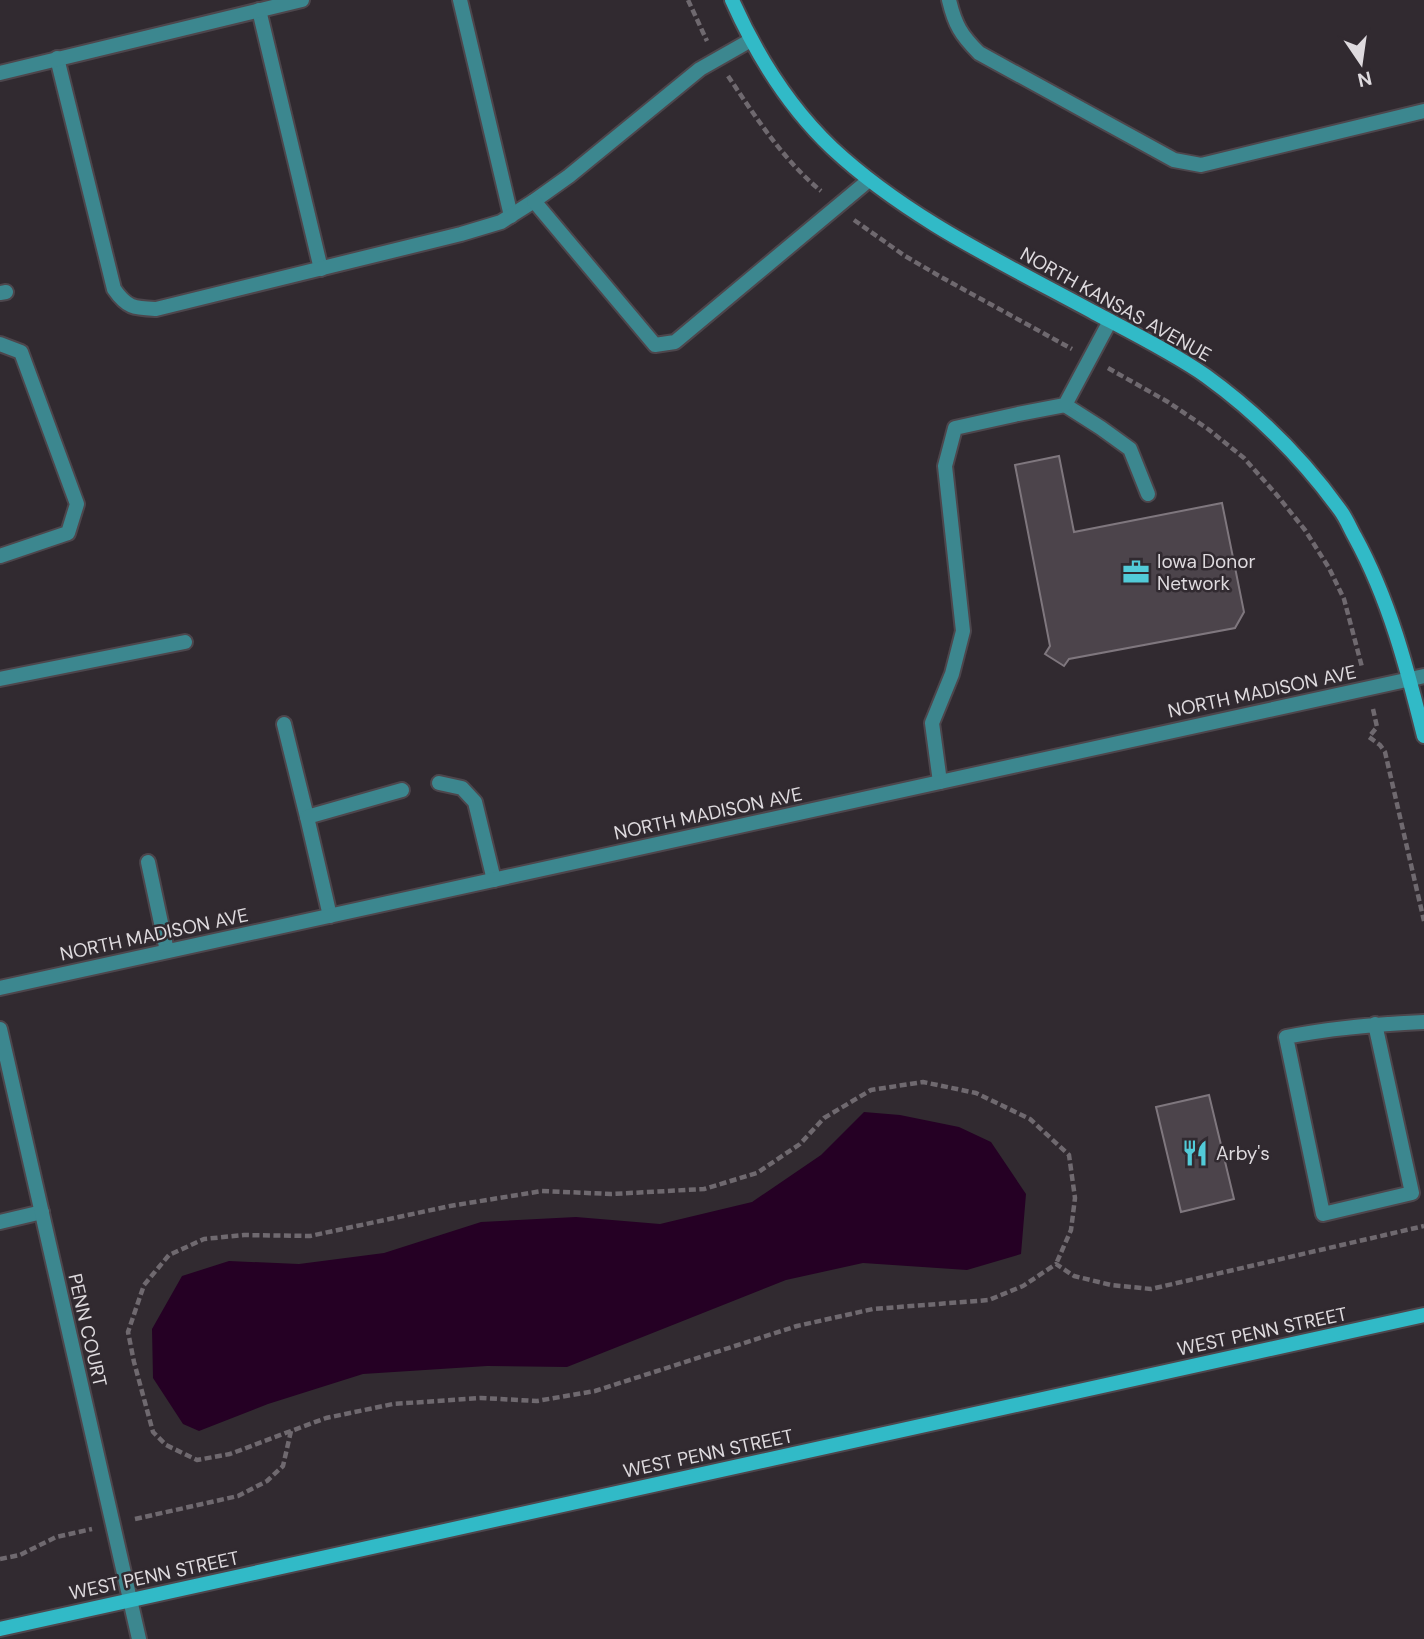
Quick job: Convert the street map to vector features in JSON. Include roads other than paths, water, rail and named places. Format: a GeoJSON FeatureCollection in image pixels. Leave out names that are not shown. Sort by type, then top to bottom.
{"type":"FeatureCollection","features":[{"type":"Feature","properties":{"kind":"main road","name":"NORTH KANSAS AVENUE"},"geometry":{"type":"LineString","coordinates":[[732,0],[772,75],[831,146],[869,180],[979,251],[1204,374],[1258,417],[1341,511],[1369,562],[1417,678],[1424,736]]}},
{"type":"Feature","properties":{"kind":"main road","name":"WEST PENN STREET"},"geometry":{"type":"LineString","coordinates":[[0,1629],[1424,1315]]}},
{"type":"Feature","properties":{"kind":"street"},"geometry":{"type":"LineString","coordinates":[[0,73],[302,0]]}},
{"type":"Feature","properties":{"kind":"street"},"geometry":{"type":"LineString","coordinates":[[460,0],[511,216]]}},
{"type":"Feature","properties":{"kind":"street"},"geometry":{"type":"LineString","coordinates":[[949,0],[963,37],[979,53],[1174,160],[1201,165],[1424,111]]}},
{"type":"Feature","properties":{"kind":"street"},"geometry":{"type":"LineString","coordinates":[[259,10],[321,269]]}},
{"type":"Feature","properties":{"kind":"street"},"geometry":{"type":"LineString","coordinates":[[57,58],[114,289],[124,303],[136,308],[156,309],[501,222],[569,176],[700,69],[751,40]]}},
{"type":"Feature","properties":{"kind":"street"},"geometry":{"type":"LineString","coordinates":[[534,201],[655,345],[676,342],[869,180]]}},
{"type":"Feature","properties":{"kind":"street"},"geometry":{"type":"LineString","coordinates":[[1065,405],[1110,321]]}},
{"type":"Feature","properties":{"kind":"street"},"geometry":{"type":"LineString","coordinates":[[0,344],[21,352],[77,504],[68,533],[0,556]]}},
{"type":"Feature","properties":{"kind":"street"},"geometry":{"type":"LineString","coordinates":[[940,782],[932,723],[953,674],[963,631],[945,466],[955,428],[1065,405],[1130,449],[1148,494]]}},
{"type":"Feature","properties":{"kind":"street"},"geometry":{"type":"LineString","coordinates":[[0,679],[185,642]]}},
{"type":"Feature","properties":{"kind":"street","name":"NORTH MADISON AVE"},"geometry":{"type":"LineString","coordinates":[[0,988],[1417,678]]}},
{"type":"Feature","properties":{"kind":"street"},"geometry":{"type":"LineString","coordinates":[[284,724],[330,916]]}},
{"type":"Feature","properties":{"kind":"street"},"geometry":{"type":"LineString","coordinates":[[439,783],[462,788],[475,802],[494,880]]}},
{"type":"Feature","properties":{"kind":"street"},"geometry":{"type":"LineString","coordinates":[[307,817],[402,790]]}},
{"type":"Feature","properties":{"kind":"street"},"geometry":{"type":"LineString","coordinates":[[148,862],[167,951]]}},
{"type":"Feature","properties":{"kind":"street"},"geometry":{"type":"LineString","coordinates":[[1375,1024],[1412,1193],[1323,1214],[1286,1037],[1375,1024],[1424,1022]]}},
{"type":"Feature","properties":{"kind":"street","name":"PENN COURT"},"geometry":{"type":"LineString","coordinates":[[0,1029],[139,1639]]}},
{"type":"Feature","properties":{"kind":"street"},"geometry":{"type":"LineString","coordinates":[[0,1222],[42,1212]]}},
{"type":"Feature","properties":{"kind":"place","name":"Iowa Donor Network"},"geometry":{"type":"Point","coordinates":[1136,572]}},
{"type":"Feature","properties":{"kind":"place","name":"Arby's"},"geometry":{"type":"Point","coordinates":[1195,1153]}}]}
